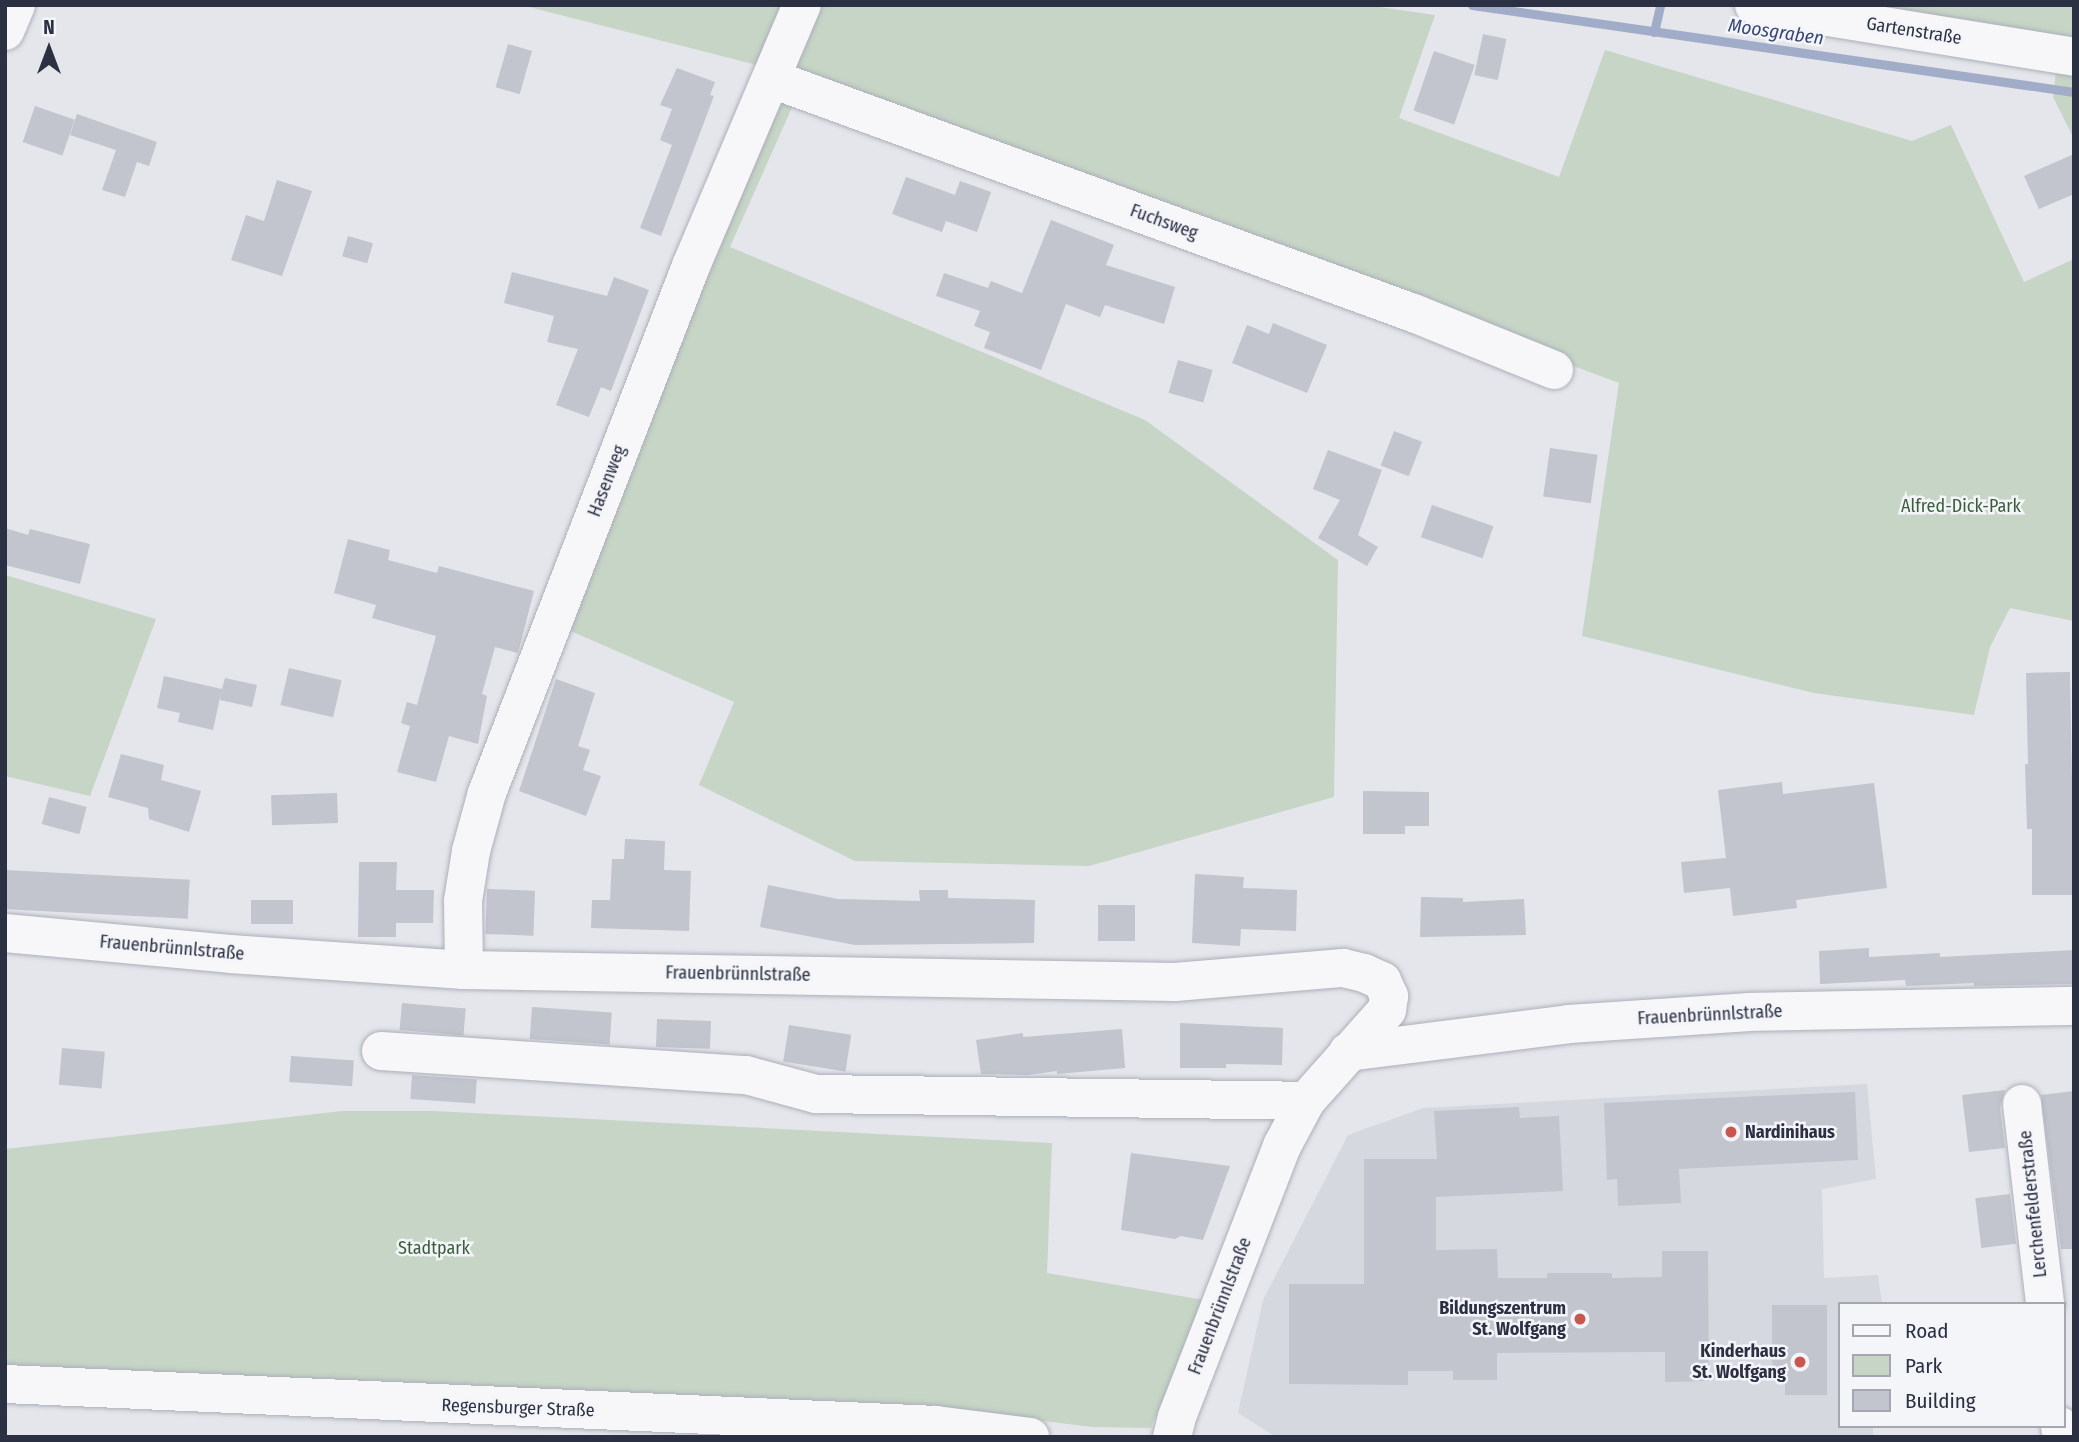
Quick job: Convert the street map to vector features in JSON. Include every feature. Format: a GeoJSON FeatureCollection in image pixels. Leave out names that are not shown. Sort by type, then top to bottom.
{"type":"FeatureCollection","features":[{"type":"Feature","properties":{"kind":"street"},"geometry":{"type":"LineString","coordinates":[[5,31],[16,5]]}},
{"type":"Feature","properties":{"kind":"street","name":"Hasenweg"},"geometry":{"type":"LineString","coordinates":[[464,970],[463,901],[471,851],[487,793],[686,279],[802,5]]}},
{"type":"Feature","properties":{"kind":"street","name":"Gartenstraße"},"geometry":{"type":"LineString","coordinates":[[1754,5],[2074,57]]}},
{"type":"Feature","properties":{"kind":"street","name":"Fuchsweg"},"geometry":{"type":"LineString","coordinates":[[772,79],[1416,314],[1554,370]]}},
{"type":"Feature","properties":{"kind":"street","name":"Frauenbrünnlstraße"},"geometry":{"type":"LineString","coordinates":[[5,933],[230,954],[464,970],[1175,982],[1343,968],[1364,972],[1382,981],[1390,996],[1387,1010],[1306,1101],[1282,1146],[1177,1417],[1172,1437]]}},
{"type":"Feature","properties":{"kind":"street","name":"Frauenbrünnlstraße"},"geometry":{"type":"LineString","coordinates":[[1348,1052],[1569,1024],[1736,1013],[2074,1006]]}},
{"type":"Feature","properties":{"kind":"street"},"geometry":{"type":"LineString","coordinates":[[381,1052],[746,1075],[816,1094],[1306,1101]]}},
{"type":"Feature","properties":{"kind":"street","name":"Lerchenfelderstraße"},"geometry":{"type":"LineString","coordinates":[[2022,1104],[2045,1302]]}},
{"type":"Feature","properties":{"kind":"street","name":"Regensburger Straße"},"geometry":{"type":"LineString","coordinates":[[5,1384],[505,1422],[935,1425],[1030,1437]]}},
{"type":"Feature","properties":{"kind":"shaded area"},"geometry":{"type":"Polygon","coordinates":[[[1867,1084],[1876,1179],[1822,1189],[1824,1278],[1878,1275],[1882,1302],[1838,1302],[1838,1428],[1873,1428],[1873,1437],[1276,1437],[1238,1413],[1263,1300],[1348,1135],[1423,1108],[1867,1084]]]}},
{"type":"Feature","properties":{"kind":"green space","name":"Alfred-Dick-Park"},"geometry":{"type":"Polygon","coordinates":[[[521,5],[1365,5],[1435,15],[1399,118],[1559,177],[1605,50],[1912,141],[1951,125],[2024,282],[2074,259],[2074,621],[2010,608],[1990,647],[1974,715],[1814,693],[1582,636],[1619,383],[805,78],[730,247],[1145,420],[1338,560],[1334,797],[1089,866],[855,861],[699,785],[734,702],[566,629],[693,297],[793,74],[521,5]]]}},
{"type":"Feature","properties":{"kind":"green space"},"geometry":{"type":"Polygon","coordinates":[[[1836,5],[2074,5],[2074,44],[1836,5]]]}},
{"type":"Feature","properties":{"kind":"green space"},"geometry":{"type":"Polygon","coordinates":[[[2056,72],[2074,75],[2074,139],[2053,97],[2056,72]]]}},
{"type":"Feature","properties":{"kind":"green space"},"geometry":{"type":"Polygon","coordinates":[[[5,575],[156,619],[90,796],[5,776],[5,575]]]}},
{"type":"Feature","properties":{"kind":"green space","name":"Stadtpark"},"geometry":{"type":"Polygon","coordinates":[[[342,1111],[434,1111],[1052,1143],[1047,1273],[1204,1300],[1151,1428],[1092,1427],[941,1408],[5,1365],[5,1149],[342,1111]]]}},
{"type":"Feature","properties":{"kind":"building"},"geometry":{"type":"Polygon","coordinates":[[[1483,34],[1506,39],[1498,80],[1474,75],[1483,34]]]}},
{"type":"Feature","properties":{"kind":"building"},"geometry":{"type":"Polygon","coordinates":[[[508,44],[532,51],[520,94],[496,87],[508,44]]]}},
{"type":"Feature","properties":{"kind":"building"},"geometry":{"type":"Polygon","coordinates":[[[1434,51],[1475,65],[1454,125],[1413,111],[1434,51]]]}},
{"type":"Feature","properties":{"kind":"building"},"geometry":{"type":"Polygon","coordinates":[[[677,68],[715,82],[710,95],[714,96],[661,236],[640,228],[672,145],[660,140],[672,109],[660,105],[677,68]]]}},
{"type":"Feature","properties":{"kind":"building"},"geometry":{"type":"Polygon","coordinates":[[[35,106],[75,120],[62,156],[23,142],[35,106]]]}},
{"type":"Feature","properties":{"kind":"building"},"geometry":{"type":"Polygon","coordinates":[[[77,114],[157,142],[149,166],[137,162],[125,197],[102,190],[116,150],[70,135],[77,114]]]}},
{"type":"Feature","properties":{"kind":"building"},"geometry":{"type":"Polygon","coordinates":[[[2074,154],[2074,194],[2039,209],[2024,176],[2074,154]]]}},
{"type":"Feature","properties":{"kind":"building"},"geometry":{"type":"Polygon","coordinates":[[[906,177],[955,195],[960,181],[991,192],[977,232],[946,221],[942,232],[892,214],[906,177]]]}},
{"type":"Feature","properties":{"kind":"building"},"geometry":{"type":"Polygon","coordinates":[[[277,180],[312,191],[282,276],[231,260],[246,215],[264,221],[277,180]]]}},
{"type":"Feature","properties":{"kind":"building"},"geometry":{"type":"Polygon","coordinates":[[[1051,220],[1114,245],[1106,265],[1175,287],[1164,324],[1105,305],[1100,317],[1066,304],[1041,370],[984,348],[990,332],[974,326],[980,311],[936,296],[944,273],[988,288],[991,281],[1022,293],[1051,220]]]}},
{"type":"Feature","properties":{"kind":"building"},"geometry":{"type":"Polygon","coordinates":[[[348,236],[373,243],[367,263],[342,256],[348,236]]]}},
{"type":"Feature","properties":{"kind":"building"},"geometry":{"type":"Polygon","coordinates":[[[512,272],[607,296],[614,277],[649,290],[611,391],[601,387],[589,417],[556,405],[578,349],[547,342],[554,316],[504,303],[512,272]]]}},
{"type":"Feature","properties":{"kind":"building"},"geometry":{"type":"Polygon","coordinates":[[[1273,323],[1327,345],[1307,393],[1232,363],[1247,325],[1269,334],[1273,323]]]}},
{"type":"Feature","properties":{"kind":"building"},"geometry":{"type":"Polygon","coordinates":[[[1178,360],[1213,370],[1203,403],[1169,393],[1178,360]]]}},
{"type":"Feature","properties":{"kind":"building"},"geometry":{"type":"Polygon","coordinates":[[[1394,431],[1422,442],[1409,476],[1381,466],[1394,431]]]}},
{"type":"Feature","properties":{"kind":"building"},"geometry":{"type":"Polygon","coordinates":[[[1550,448],[1598,455],[1591,503],[1543,497],[1550,448]]]}},
{"type":"Feature","properties":{"kind":"building"},"geometry":{"type":"Polygon","coordinates":[[[1328,450],[1382,470],[1358,535],[1378,547],[1367,566],[1318,538],[1340,500],[1313,489],[1328,450]]]}},
{"type":"Feature","properties":{"kind":"building"},"geometry":{"type":"Polygon","coordinates":[[[1432,505],[1493,526],[1482,558],[1421,537],[1432,505]]]}},
{"type":"Feature","properties":{"kind":"building"},"geometry":{"type":"Polygon","coordinates":[[[5,528],[28,535],[30,529],[90,544],[80,584],[5,565],[5,528]]]}},
{"type":"Feature","properties":{"kind":"building"},"geometry":{"type":"Polygon","coordinates":[[[348,539],[390,550],[388,560],[437,573],[439,566],[534,591],[518,653],[495,647],[482,694],[487,696],[478,744],[449,736],[436,782],[397,772],[410,726],[401,723],[407,702],[417,705],[436,636],[372,618],[376,605],[334,593],[348,539]]]}},
{"type":"Feature","properties":{"kind":"building"},"geometry":{"type":"Polygon","coordinates":[[[289,668],[342,680],[333,717],[280,705],[289,668]]]}},
{"type":"Feature","properties":{"kind":"building"},"geometry":{"type":"Polygon","coordinates":[[[2070,672],[2074,895],[2032,895],[2032,829],[2027,829],[2025,764],[2028,764],[2026,673],[2070,672]]]}},
{"type":"Feature","properties":{"kind":"building"},"geometry":{"type":"Polygon","coordinates":[[[164,676],[222,689],[225,678],[257,685],[252,707],[220,700],[221,693],[213,730],[178,722],[180,713],[157,708],[164,676]]]}},
{"type":"Feature","properties":{"kind":"building"},"geometry":{"type":"Polygon","coordinates":[[[556,679],[595,693],[578,746],[590,750],[583,770],[601,776],[586,816],[519,791],[556,679]]]}},
{"type":"Feature","properties":{"kind":"building"},"geometry":{"type":"Polygon","coordinates":[[[121,754],[164,765],[161,780],[201,791],[189,832],[149,819],[148,808],[108,797],[121,754]]]}},
{"type":"Feature","properties":{"kind":"building"},"geometry":{"type":"Polygon","coordinates":[[[1782,782],[1783,794],[1874,783],[1887,888],[1796,900],[1797,908],[1733,916],[1730,888],[1684,893],[1681,862],[1726,858],[1718,790],[1782,782]]]}},
{"type":"Feature","properties":{"kind":"building"},"geometry":{"type":"Polygon","coordinates":[[[1363,791],[1429,792],[1429,826],[1405,826],[1405,834],[1363,834],[1363,791]]]}},
{"type":"Feature","properties":{"kind":"building"},"geometry":{"type":"Polygon","coordinates":[[[337,793],[338,823],[272,825],[271,795],[337,793]]]}},
{"type":"Feature","properties":{"kind":"building"},"geometry":{"type":"Polygon","coordinates":[[[49,797],[87,807],[79,834],[42,824],[49,797]]]}},
{"type":"Feature","properties":{"kind":"building"},"geometry":{"type":"Polygon","coordinates":[[[625,839],[665,841],[664,870],[691,871],[689,931],[591,928],[592,900],[610,900],[612,859],[624,859],[625,839]]]}},
{"type":"Feature","properties":{"kind":"building"},"geometry":{"type":"Polygon","coordinates":[[[359,862],[397,862],[396,890],[434,890],[433,923],[396,923],[396,937],[358,937],[359,862]]]}},
{"type":"Feature","properties":{"kind":"building"},"geometry":{"type":"Polygon","coordinates":[[[5,870],[190,880],[188,919],[5,909],[5,870]]]}},
{"type":"Feature","properties":{"kind":"building"},"geometry":{"type":"Polygon","coordinates":[[[1195,874],[1244,877],[1243,888],[1297,890],[1296,931],[1241,929],[1240,946],[1192,943],[1195,874]]]}},
{"type":"Feature","properties":{"kind":"building"},"geometry":{"type":"Polygon","coordinates":[[[768,885],[838,899],[920,901],[919,890],[948,890],[948,898],[1035,900],[1034,943],[855,945],[760,927],[768,885]]]}},
{"type":"Feature","properties":{"kind":"building"},"geometry":{"type":"Polygon","coordinates":[[[487,889],[535,891],[533,936],[485,934],[487,889]]]}},
{"type":"Feature","properties":{"kind":"building"},"geometry":{"type":"Polygon","coordinates":[[[1421,897],[1463,898],[1463,902],[1524,899],[1526,935],[1420,937],[1421,897]]]}},
{"type":"Feature","properties":{"kind":"building"},"geometry":{"type":"Polygon","coordinates":[[[251,900],[293,900],[293,924],[251,924],[251,900]]]}},
{"type":"Feature","properties":{"kind":"building"},"geometry":{"type":"Polygon","coordinates":[[[1098,905],[1135,905],[1135,941],[1098,941],[1098,905]]]}},
{"type":"Feature","properties":{"kind":"building"},"geometry":{"type":"Polygon","coordinates":[[[1869,948],[1869,957],[1940,953],[1940,957],[2074,950],[2074,984],[1974,986],[1974,983],[1906,986],[1905,980],[1820,984],[1819,951],[1869,948]]]}},
{"type":"Feature","properties":{"kind":"building"},"geometry":{"type":"Polygon","coordinates":[[[402,1003],[466,1009],[463,1035],[400,1030],[402,1003]]]}},
{"type":"Feature","properties":{"kind":"building"},"geometry":{"type":"Polygon","coordinates":[[[532,1007],[612,1013],[610,1045],[530,1039],[532,1007]]]}},
{"type":"Feature","properties":{"kind":"building"},"geometry":{"type":"Polygon","coordinates":[[[657,1019],[711,1021],[710,1049],[656,1047],[657,1019]]]}},
{"type":"Feature","properties":{"kind":"building"},"geometry":{"type":"Polygon","coordinates":[[[1180,1023],[1283,1028],[1282,1065],[1226,1064],[1226,1068],[1180,1068],[1180,1023]]]}},
{"type":"Feature","properties":{"kind":"building"},"geometry":{"type":"Polygon","coordinates":[[[789,1025],[851,1035],[845,1071],[783,1062],[789,1025]]]}},
{"type":"Feature","properties":{"kind":"building"},"geometry":{"type":"Polygon","coordinates":[[[1122,1029],[1125,1068],[1057,1074],[1057,1071],[1028,1075],[981,1074],[976,1040],[1023,1033],[1023,1037],[1122,1029]]]}},
{"type":"Feature","properties":{"kind":"building"},"geometry":{"type":"Polygon","coordinates":[[[62,1048],[105,1052],[102,1089],[59,1085],[62,1048]]]}},
{"type":"Feature","properties":{"kind":"building"},"geometry":{"type":"Polygon","coordinates":[[[291,1056],[354,1060],[352,1086],[289,1082],[291,1056]]]}},
{"type":"Feature","properties":{"kind":"building"},"geometry":{"type":"Polygon","coordinates":[[[412,1075],[477,1080],[475,1103],[410,1099],[412,1075]]]}},
{"type":"Feature","properties":{"kind":"building"},"geometry":{"type":"Polygon","coordinates":[[[2005,1090],[2000,1107],[2005,1148],[1969,1152],[1962,1095],[2005,1090]]]}},
{"type":"Feature","properties":{"kind":"building"},"geometry":{"type":"Polygon","coordinates":[[[2074,1091],[2074,1249],[2061,1249],[2041,1095],[2074,1091]]]}},
{"type":"Feature","properties":{"kind":"building","name":"Nardinihaus"},"geometry":{"type":"Polygon","coordinates":[[[1855,1092],[1858,1160],[1679,1169],[1681,1203],[1618,1206],[1617,1179],[1607,1180],[1604,1103],[1855,1092]]]}},
{"type":"Feature","properties":{"kind":"building"},"geometry":{"type":"Polygon","coordinates":[[[1519,1107],[1520,1118],[1559,1116],[1563,1191],[1436,1197],[1436,1250],[1497,1249],[1498,1278],[1547,1278],[1547,1273],[1612,1273],[1612,1278],[1662,1277],[1662,1251],[1708,1251],[1709,1381],[1665,1382],[1665,1352],[1497,1353],[1497,1380],[1453,1380],[1453,1371],[1408,1371],[1408,1385],[1289,1384],[1289,1284],[1364,1284],[1364,1159],[1437,1159],[1434,1111],[1519,1107]]]}},
{"type":"Feature","properties":{"kind":"building"},"geometry":{"type":"Polygon","coordinates":[[[1131,1153],[1230,1166],[1203,1240],[1181,1236],[1175,1239],[1121,1230],[1131,1153]]]}},
{"type":"Feature","properties":{"kind":"building"},"geometry":{"type":"Polygon","coordinates":[[[2010,1194],[2016,1244],[1981,1248],[1975,1198],[2010,1194]]]}},
{"type":"Feature","properties":{"kind":"building"},"geometry":{"type":"Polygon","coordinates":[[[1772,1305],[1827,1305],[1827,1395],[1785,1395],[1785,1377],[1772,1377],[1772,1305]]]}},
{"type":"Feature","properties":{"kind":"waterway","name":"Moosgraben"},"geometry":{"type":"LineString","coordinates":[[1472,5],[2074,92]]}},
{"type":"Feature","properties":{"kind":"waterway"},"geometry":{"type":"LineString","coordinates":[[1654,32],[1660,5]]}},
{"type":"Feature","properties":{"kind":"place","name":"Nardinihaus"},"geometry":{"type":"Point","coordinates":[1731,1132]}},
{"type":"Feature","properties":{"kind":"place","name":"Bildungszentrum St. Wolfgang"},"geometry":{"type":"Point","coordinates":[1580,1319]}},
{"type":"Feature","properties":{"kind":"place","name":"Kinderhaus St. Wolfgang"},"geometry":{"type":"Point","coordinates":[1800,1362]}}]}
